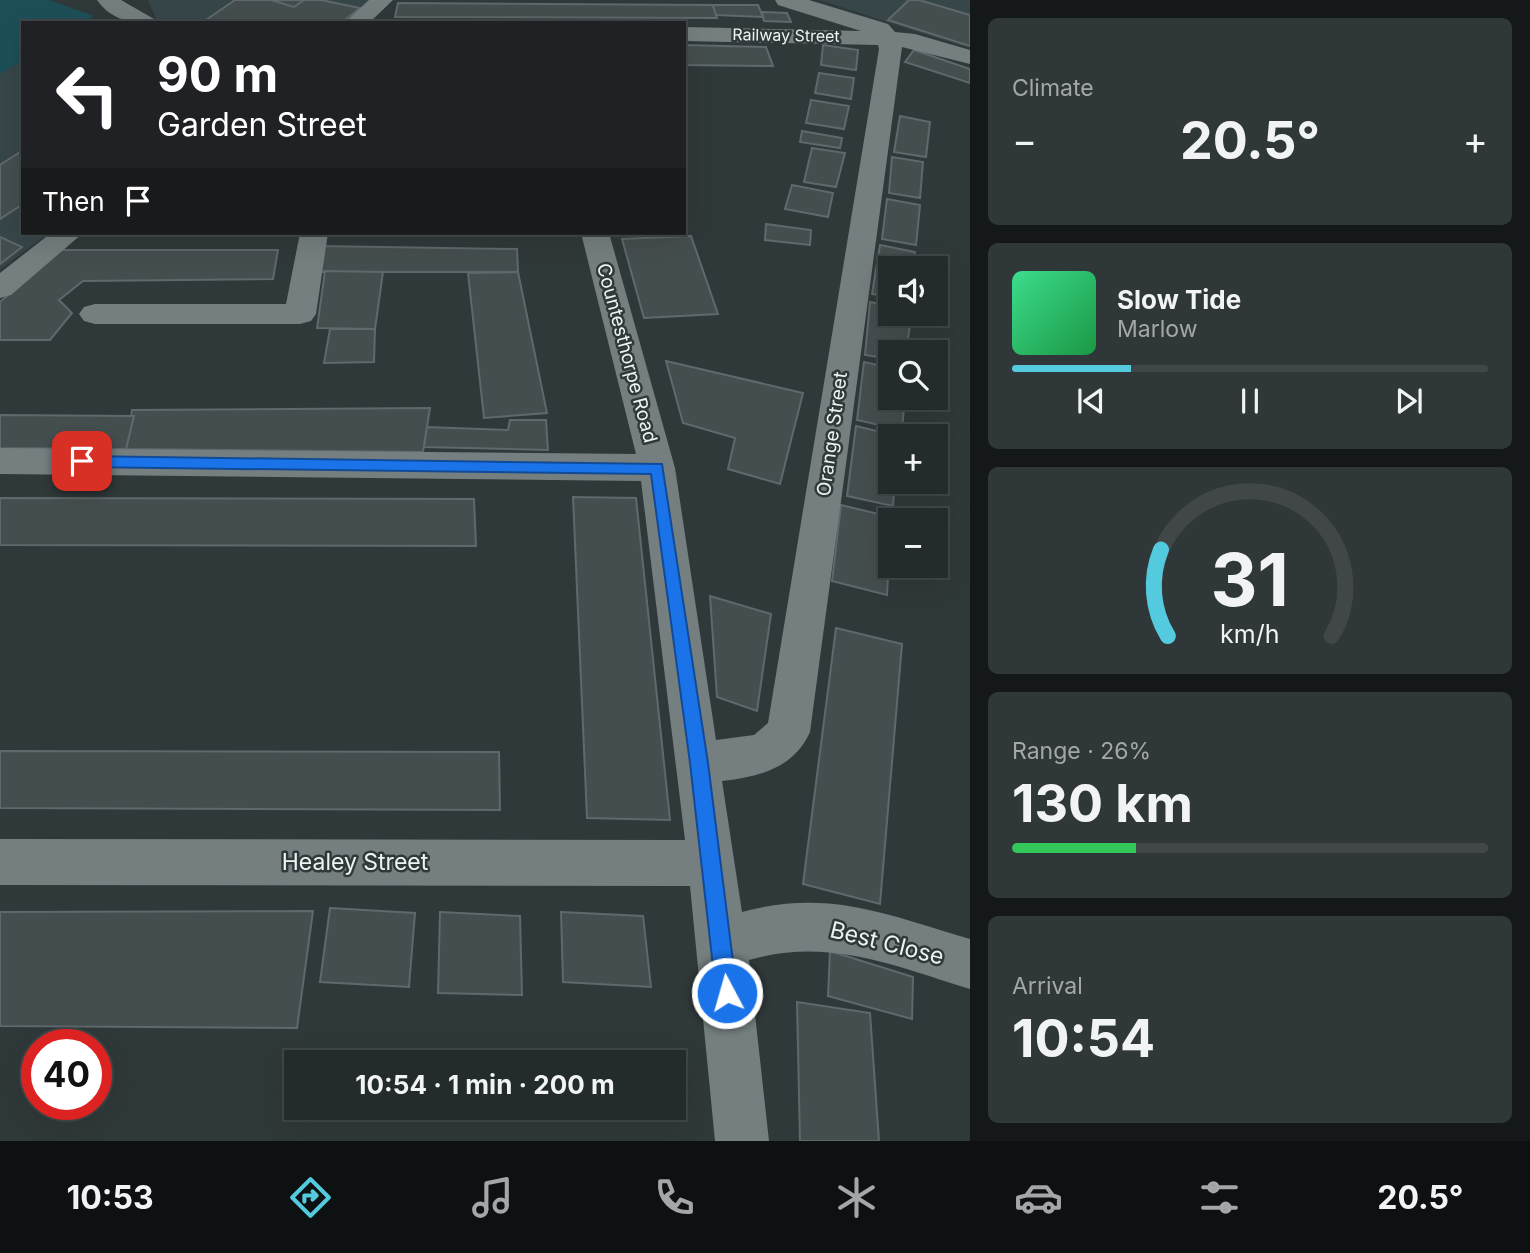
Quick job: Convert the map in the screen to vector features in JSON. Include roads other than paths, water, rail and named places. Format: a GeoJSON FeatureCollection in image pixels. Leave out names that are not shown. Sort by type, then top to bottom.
{"type":"FeatureCollection","features":[{"type":"Feature","properties":{"kind":"street"},"geometry":{"type":"LineString","coordinates":[[108,0],[119,10],[145,21]]}},
{"type":"Feature","properties":{"kind":"street"},"geometry":{"type":"LineString","coordinates":[[357,21],[382,0]]}},
{"type":"Feature","properties":{"kind":"street"},"geometry":{"type":"LineString","coordinates":[[786,0],[880,29],[888,38],[915,41],[970,57]]}},
{"type":"Feature","properties":{"kind":"street","name":"Railway Street"},"geometry":{"type":"LineString","coordinates":[[686,34],[888,38]]}},
{"type":"Feature","properties":{"kind":"street","name":"Orange Street"},"geometry":{"type":"LineString","coordinates":[[699,763],[757,755],[777,747],[788,732],[891,49],[888,38]]}},
{"type":"Feature","properties":{"kind":"street"},"geometry":{"type":"LineString","coordinates":[[0,288],[66,235]]}},
{"type":"Feature","properties":{"kind":"street"},"geometry":{"type":"LineString","coordinates":[[95,314],[300,314],[314,235]]}},
{"type":"Feature","properties":{"kind":"street","name":"Countesthorpe Road"},"geometry":{"type":"LineString","coordinates":[[597,235],[657,468],[722,943],[742,1141]]}},
{"type":"Feature","properties":{"kind":"street"},"geometry":{"type":"LineString","coordinates":[[0,461],[657,468]]}},
{"type":"Feature","properties":{"kind":"street","name":"Healey Street"},"geometry":{"type":"LineString","coordinates":[[0,862],[711,863]]}},
{"type":"Feature","properties":{"kind":"street","name":"Best Close"},"geometry":{"type":"LineString","coordinates":[[722,943],[767,930],[816,925],[851,931],[970,964]]}}]}
